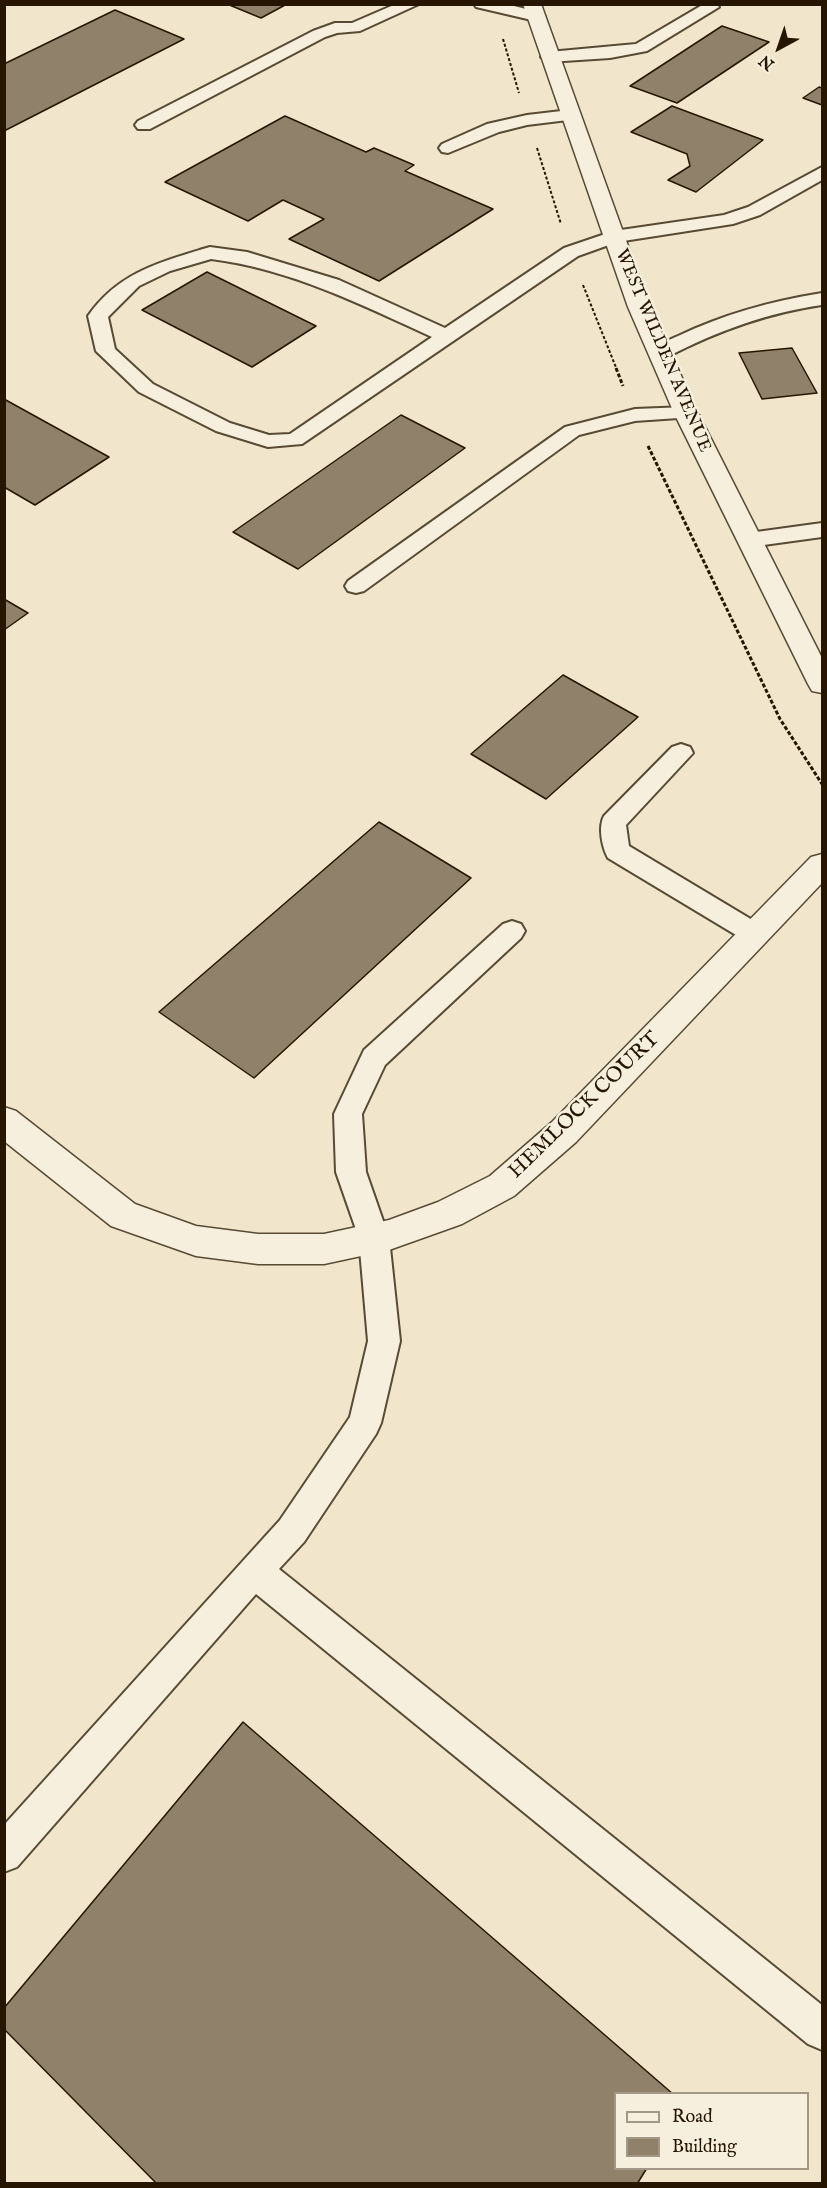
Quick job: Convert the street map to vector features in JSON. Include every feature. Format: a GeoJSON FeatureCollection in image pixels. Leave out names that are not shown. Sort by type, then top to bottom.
{"type":"FeatureCollection","features":[{"type":"Feature","properties":{"kind":"street","name":"WEST WILDEN AVENUE"},"geometry":{"type":"LineString","coordinates":[[536,9],[549,57],[639,307],[686,413],[821,679]]}},
{"type":"Feature","properties":{"kind":"street","name":"HEMLOCK COURT"},"geometry":{"type":"LineString","coordinates":[[4,1121],[123,1215],[196,1241],[258,1249],[324,1249],[374,1238],[450,1213],[502,1186],[564,1132],[822,865]]}},
{"type":"Feature","properties":{"kind":"lane"},"geometry":{"type":"LineString","coordinates":[[144,125],[319,34],[335,28],[354,28],[411,4]]}},
{"type":"Feature","properties":{"kind":"lane"},"geometry":{"type":"LineString","coordinates":[[482,4],[536,9]]}},
{"type":"Feature","properties":{"kind":"lane"},"geometry":{"type":"LineString","coordinates":[[549,57],[610,53],[641,48],[711,7]]}},
{"type":"Feature","properties":{"kind":"lane"},"geometry":{"type":"LineString","coordinates":[[448,148],[493,128],[527,120],[570,115]]}},
{"type":"Feature","properties":{"kind":"lane"},"geometry":{"type":"LineString","coordinates":[[446,336],[332,284],[247,258],[210,253],[163,267],[132,282],[98,316],[106,351],[146,388],[223,427],[268,441],[295,440],[571,252],[614,237],[727,220],[753,211],[804,185],[822,172]]}},
{"type":"Feature","properties":{"kind":"lane"},"geometry":{"type":"LineString","coordinates":[[660,353],[724,321],[764,309],[822,298]]}},
{"type":"Feature","properties":{"kind":"lane"},"geometry":{"type":"LineString","coordinates":[[356,586],[572,431],[635,415],[686,413]]}},
{"type":"Feature","properties":{"kind":"lane"},"geometry":{"type":"LineString","coordinates":[[749,540],[822,530]]}},
{"type":"Feature","properties":{"kind":"lane"},"geometry":{"type":"LineString","coordinates":[[681,753],[613,823],[616,852],[755,934]]}},
{"type":"Feature","properties":{"kind":"lane"},"geometry":{"type":"LineString","coordinates":[[4,1854],[292,1531],[365,1423],[384,1341],[374,1238],[351,1172],[348,1114],[374,1058],[512,931]]}},
{"type":"Feature","properties":{"kind":"lane"},"geometry":{"type":"LineString","coordinates":[[254,1571],[822,2030]]}},
{"type":"Feature","properties":{"kind":"building"},"geometry":{"type":"Polygon","coordinates":[[[227,4],[287,4],[261,18],[227,4]]]}},
{"type":"Feature","properties":{"kind":"building"},"geometry":{"type":"Polygon","coordinates":[[[115,10],[184,39],[4,131],[4,64],[115,10]]]}},
{"type":"Feature","properties":{"kind":"building"},"geometry":{"type":"Polygon","coordinates":[[[722,26],[769,42],[677,103],[630,86],[722,26]]]}},
{"type":"Feature","properties":{"kind":"building"},"geometry":{"type":"Polygon","coordinates":[[[819,87],[822,88],[822,105],[803,98],[819,87]]]}},
{"type":"Feature","properties":{"kind":"building"},"geometry":{"type":"Polygon","coordinates":[[[672,106],[763,140],[696,192],[668,180],[690,166],[687,154],[631,132],[672,106]]]}},
{"type":"Feature","properties":{"kind":"building"},"geometry":{"type":"Polygon","coordinates":[[[285,116],[366,152],[374,148],[414,165],[405,171],[493,209],[379,281],[289,239],[324,219],[283,200],[248,221],[165,182],[285,116]]]}},
{"type":"Feature","properties":{"kind":"building"},"geometry":{"type":"Polygon","coordinates":[[[207,272],[316,326],[252,367],[142,310],[207,272]]]}},
{"type":"Feature","properties":{"kind":"building"},"geometry":{"type":"Polygon","coordinates":[[[792,348],[817,393],[762,399],[739,353],[792,348]]]}},
{"type":"Feature","properties":{"kind":"building"},"geometry":{"type":"Polygon","coordinates":[[[4,399],[109,457],[35,505],[4,487],[4,399]]]}},
{"type":"Feature","properties":{"kind":"building"},"geometry":{"type":"Polygon","coordinates":[[[401,415],[465,448],[298,569],[233,532],[401,415]]]}},
{"type":"Feature","properties":{"kind":"building"},"geometry":{"type":"Polygon","coordinates":[[[4,599],[28,613],[4,630],[4,599]]]}},
{"type":"Feature","properties":{"kind":"building"},"geometry":{"type":"Polygon","coordinates":[[[563,675],[638,717],[546,799],[471,754],[563,675]]]}},
{"type":"Feature","properties":{"kind":"building"},"geometry":{"type":"Polygon","coordinates":[[[379,822],[471,878],[254,1078],[159,1012],[379,822]]]}},
{"type":"Feature","properties":{"kind":"building"},"geometry":{"type":"Polygon","coordinates":[[[243,1722],[671,2092],[614,2092],[614,2170],[646,2170],[637,2184],[157,2184],[4,2029],[4,2008],[243,1722]]]}}]}
